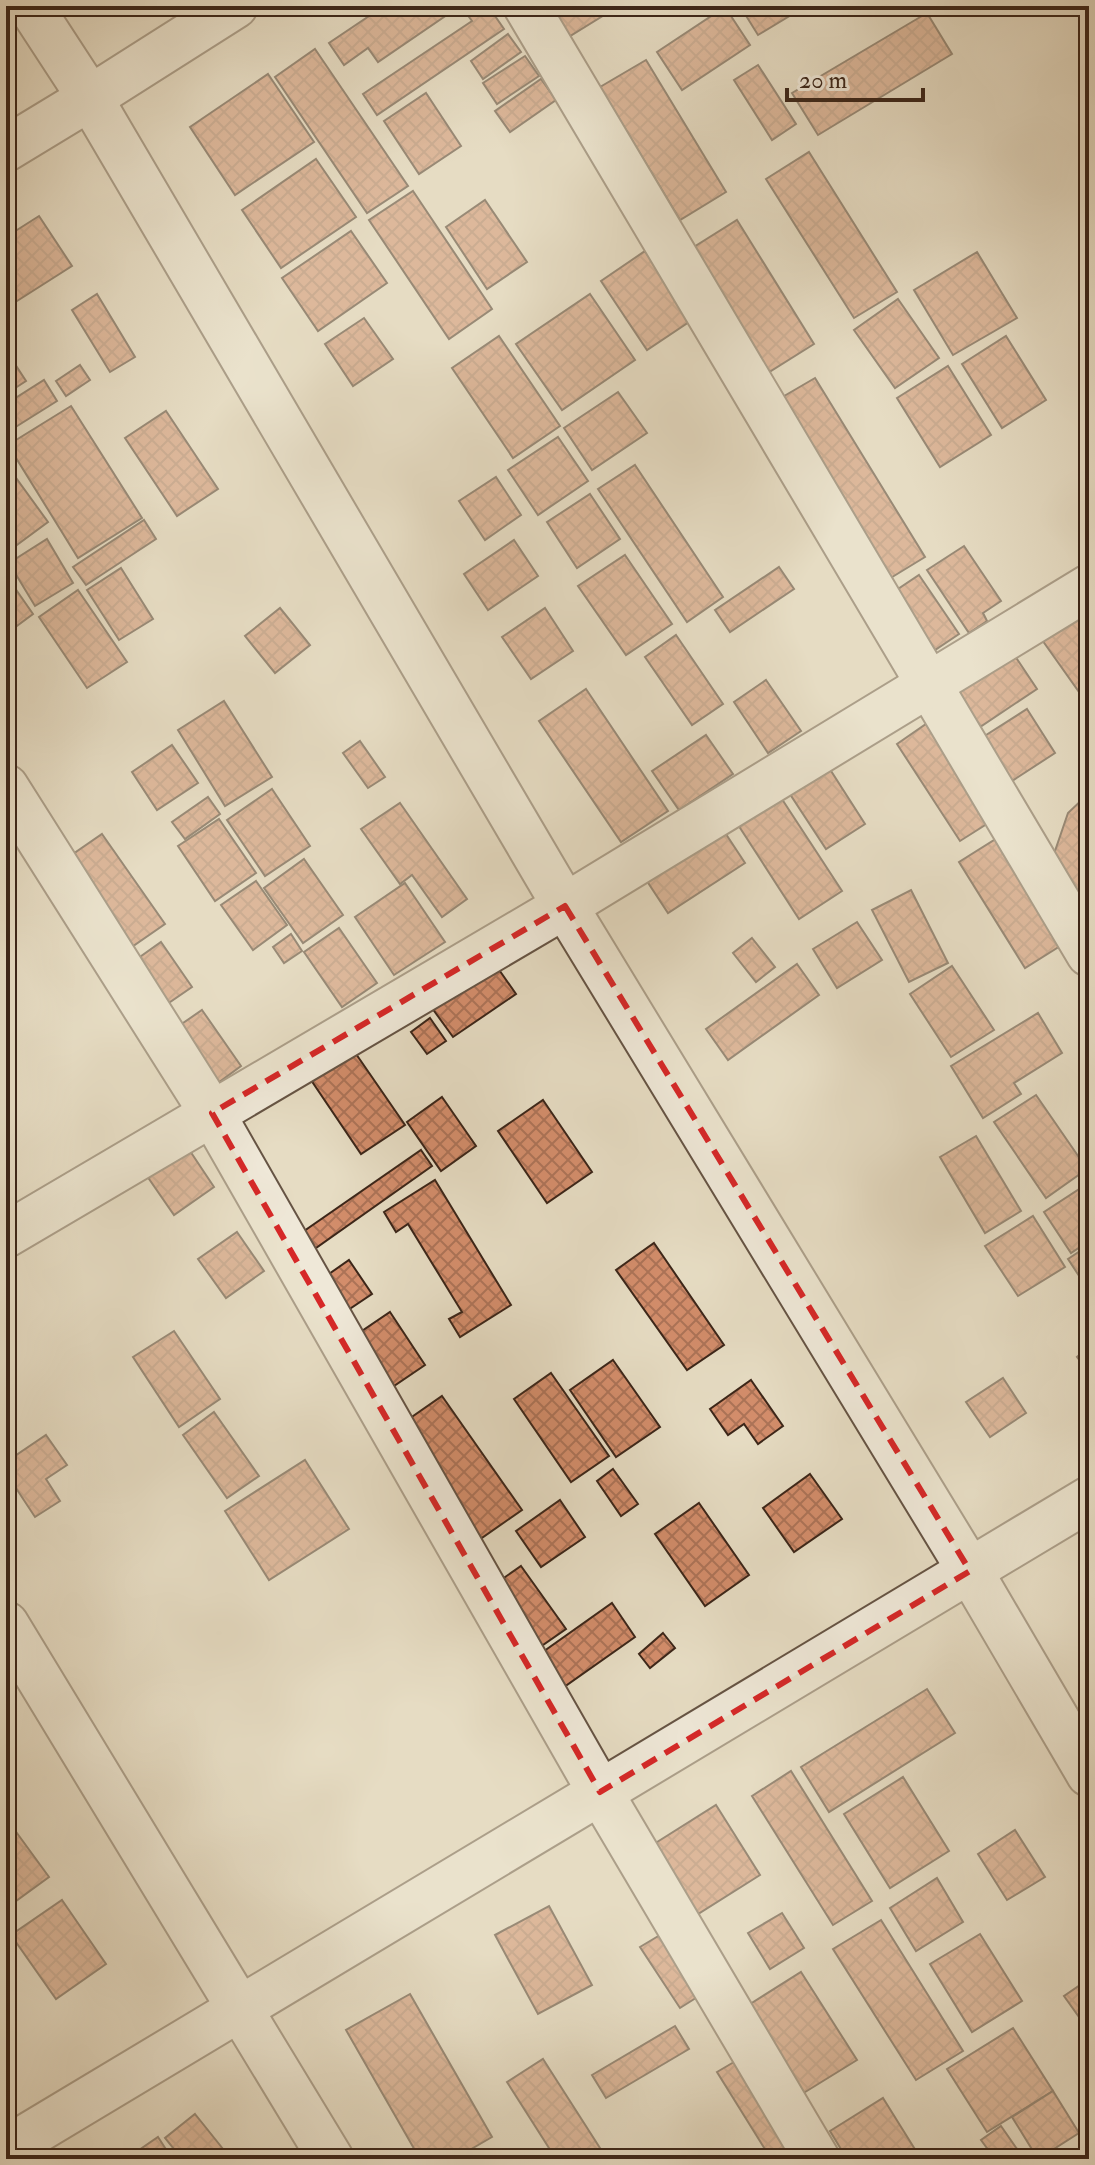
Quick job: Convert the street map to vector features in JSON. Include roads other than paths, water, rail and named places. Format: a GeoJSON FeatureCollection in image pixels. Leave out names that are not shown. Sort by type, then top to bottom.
{"type":"FeatureCollection","features":[{"type":"Feature","properties":{"kind":"street"},"geometry":{"type":"LineString","coordinates":[[30,6],[90,98],[565,906],[970,1571],[1089,1774]]}},
{"type":"Feature","properties":{"kind":"street"},"geometry":{"type":"LineString","coordinates":[[6,149],[235,6]]}},
{"type":"Feature","properties":{"kind":"street"},"geometry":{"type":"LineString","coordinates":[[526,6],[1089,954]]}},
{"type":"Feature","properties":{"kind":"street"},"geometry":{"type":"LineString","coordinates":[[6,1235],[565,906],[1089,587]]}},
{"type":"Feature","properties":{"kind":"street"},"geometry":{"type":"LineString","coordinates":[[6,787],[212,1113],[600,1792],[817,2159]]}},
{"type":"Feature","properties":{"kind":"street"},"geometry":{"type":"LineString","coordinates":[[6,2149],[1089,1499]]}},
{"type":"Feature","properties":{"kind":"street"},"geometry":{"type":"LineString","coordinates":[[6,1624],[331,2159]]}}]}
